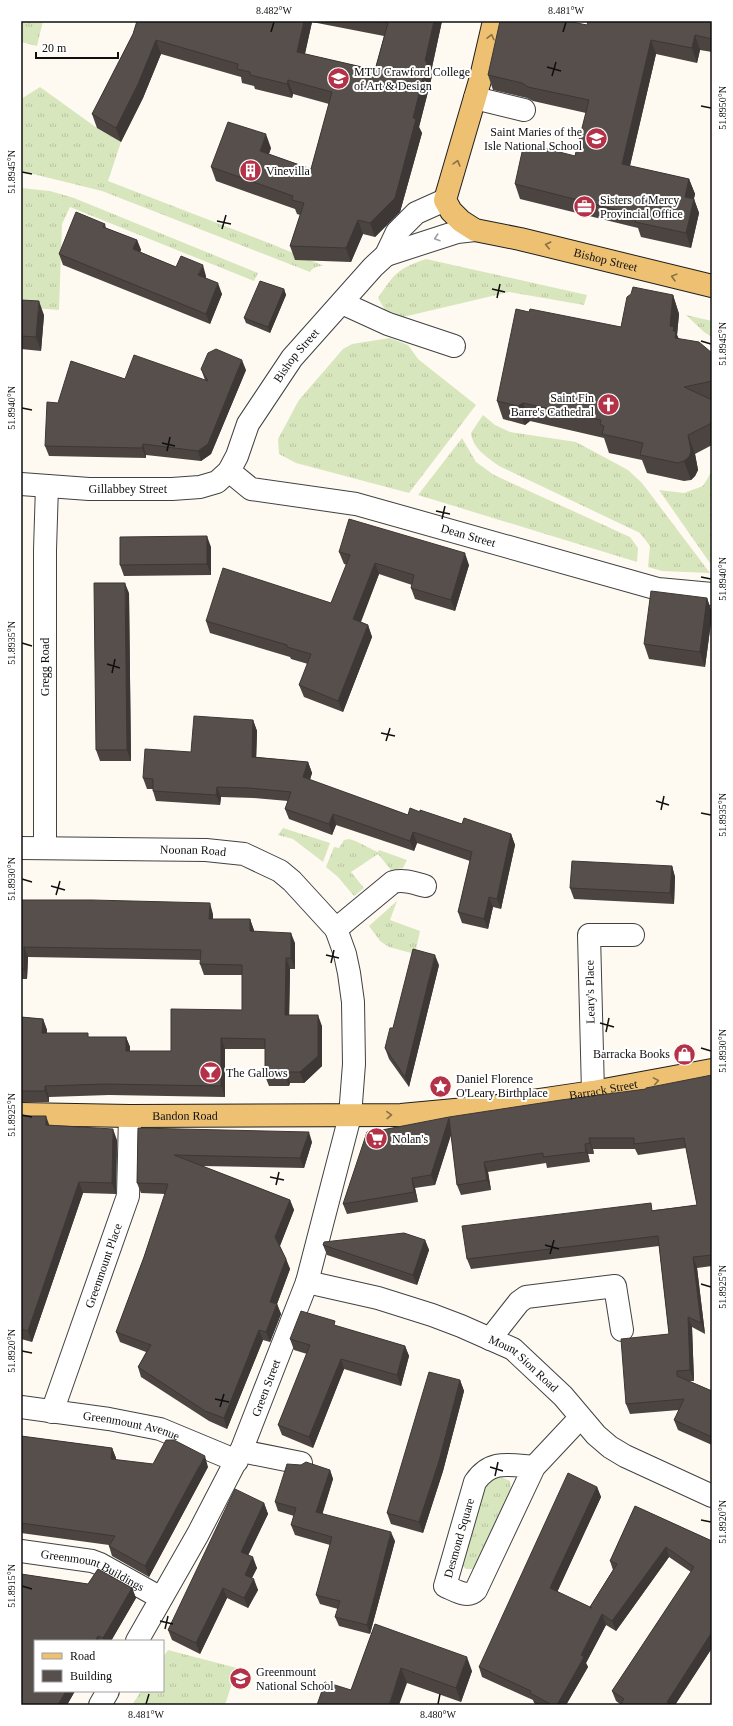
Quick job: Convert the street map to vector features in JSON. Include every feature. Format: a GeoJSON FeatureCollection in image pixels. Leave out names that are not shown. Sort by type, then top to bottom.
{"type":"FeatureCollection","features":[{"type":"Feature","properties":{"kind":"main road"},"geometry":{"type":"LineString","coordinates":[[445,200],[475,98],[494,21]]}},
{"type":"Feature","properties":{"kind":"main road","name":"Bishop Street"},"geometry":{"type":"LineString","coordinates":[[445,200],[451,211],[461,221],[475,230],[528,240],[712,286]]}},
{"type":"Feature","properties":{"kind":"main road","name":"Barrack Street"},"geometry":{"type":"LineString","coordinates":[[350,1116],[401,1114],[498,1106],[592,1092],[712,1070]]}},
{"type":"Feature","properties":{"kind":"main road","name":"Bandon Road"},"geometry":{"type":"LineString","coordinates":[[21,1114],[130,1116],[350,1116]]}},
{"type":"Feature","properties":{"kind":"street"},"geometry":{"type":"LineString","coordinates":[[475,98],[524,110]]}},
{"type":"Feature","properties":{"kind":"street","name":"Bishop Street"},"geometry":{"type":"LineString","coordinates":[[229,471],[237,456],[248,424],[287,364],[386,255],[397,232],[416,213],[445,200]]}},
{"type":"Feature","properties":{"kind":"street","name":"Bishop Street"},"geometry":{"type":"LineString","coordinates":[[386,255],[457,232],[475,230]]}},
{"type":"Feature","properties":{"kind":"street"},"geometry":{"type":"LineString","coordinates":[[342,303],[388,324],[454,346]]}},
{"type":"Feature","properties":{"kind":"street","name":"Gillabbey Street"},"geometry":{"type":"LineString","coordinates":[[21,484],[96,489],[172,489],[200,487],[217,482],[229,471]]}},
{"type":"Feature","properties":{"kind":"street","name":"Dean Street"},"geometry":{"type":"LineString","coordinates":[[229,471],[251,489],[356,504],[658,589],[712,594]]}},
{"type":"Feature","properties":{"kind":"street","name":"Gregg Road"},"geometry":{"type":"LineString","coordinates":[[45,848],[45,550],[47,486]]}},
{"type":"Feature","properties":{"kind":"street","name":"Noonan Road"},"geometry":{"type":"LineString","coordinates":[[21,848],[206,850],[244,854],[280,871],[336,929],[345,954],[353,1002],[354,1064],[350,1116]]}},
{"type":"Feature","properties":{"kind":"street"},"geometry":{"type":"LineString","coordinates":[[336,929],[393,882],[407,881],[425,886]]}},
{"type":"Feature","properties":{"kind":"street","name":"Leary's Place"},"geometry":{"type":"LineString","coordinates":[[592,1092],[589,935],[633,935]]}},
{"type":"Feature","properties":{"kind":"street","name":"Greenmount Place"},"geometry":{"type":"LineString","coordinates":[[52,1412],[128,1196],[130,1116]]}},
{"type":"Feature","properties":{"kind":"street","name":"Green Street"},"geometry":{"type":"LineString","coordinates":[[138,1640],[198,1534],[239,1456],[307,1282],[350,1116]]}},
{"type":"Feature","properties":{"kind":"street","name":"Mount Sion Road"},"geometry":{"type":"LineString","coordinates":[[307,1282],[378,1298],[432,1315],[513,1349],[563,1396],[580,1418],[610,1447],[625,1456],[712,1496]]}},
{"type":"Feature","properties":{"kind":"street"},"geometry":{"type":"LineString","coordinates":[[490,1339],[519,1302],[526,1297],[615,1286],[622,1330]]}},
{"type":"Feature","properties":{"kind":"street","name":"Greenmount Avenue"},"geometry":{"type":"LineString","coordinates":[[21,1407],[160,1429],[239,1456],[302,1463]]}},
{"type":"Feature","properties":{"kind":"street","name":"Desmond Square"},"geometry":{"type":"LineString","coordinates":[[534,1467],[510,1465],[491,1467],[482,1473],[475,1482],[445,1586],[465,1594],[472,1594],[476,1590],[534,1467],[580,1418]]}},
{"type":"Feature","properties":{"kind":"street","name":"Greenmount Buildings"},"geometry":{"type":"LineString","coordinates":[[21,1552],[87,1560],[100,1564],[161,1598]]}},
{"type":"Feature","properties":{"kind":"street"},"geometry":{"type":"LineString","coordinates":[[100,1705],[107,1692]]}},
{"type":"Feature","properties":{"kind":"green space"},"geometry":{"type":"Polygon","coordinates":[[[21,21],[43,21],[37,46],[21,42],[21,21]]]}},
{"type":"Feature","properties":{"kind":"green space"},"geometry":{"type":"Polygon","coordinates":[[[40,87],[97,128],[121,142],[108,181],[274,245],[324,266],[316,267],[310,272],[102,191],[21,171],[21,99],[40,87]]]}},
{"type":"Feature","properties":{"kind":"green space"},"geometry":{"type":"Polygon","coordinates":[[[21,188],[50,191],[74,198],[258,273],[254,281],[70,207],[62,224],[59,310],[21,307],[21,188]]]}},
{"type":"Feature","properties":{"kind":"green space"},"geometry":{"type":"Polygon","coordinates":[[[426,259],[587,295],[584,305],[509,292],[403,317],[384,314],[385,310],[378,298],[393,277],[403,269],[426,259]]]}},
{"type":"Feature","properties":{"kind":"green space"},"geometry":{"type":"Polygon","coordinates":[[[686,315],[712,321],[712,337],[704,332],[686,315]]]}},
{"type":"Feature","properties":{"kind":"green space"},"geometry":{"type":"Polygon","coordinates":[[[390,338],[408,345],[418,359],[476,405],[409,493],[296,463],[279,454],[278,439],[299,400],[343,349],[352,344],[390,338]]]}},
{"type":"Feature","properties":{"kind":"green space"},"geometry":{"type":"Polygon","coordinates":[[[483,415],[495,425],[510,432],[576,442],[628,470],[642,483],[710,573],[662,571],[648,567],[650,546],[640,533],[499,466],[481,452],[472,439],[471,433],[483,415]]]}},
{"type":"Feature","properties":{"kind":"green space"},"geometry":{"type":"Polygon","coordinates":[[[462,438],[476,462],[494,475],[630,537],[638,548],[637,562],[418,495],[462,438]]]}},
{"type":"Feature","properties":{"kind":"green space"},"geometry":{"type":"Polygon","coordinates":[[[712,471],[712,566],[659,490],[684,493],[703,486],[712,471]]]}},
{"type":"Feature","properties":{"kind":"green space"},"geometry":{"type":"Polygon","coordinates":[[[283,828],[330,843],[323,862],[293,839],[278,835],[283,828]]]}},
{"type":"Feature","properties":{"kind":"green space"},"geometry":{"type":"Polygon","coordinates":[[[349,839],[378,852],[379,850],[407,860],[403,868],[391,870],[378,854],[351,872],[364,888],[354,896],[338,877],[326,867],[334,847],[339,848],[344,840],[349,839]]]}},
{"type":"Feature","properties":{"kind":"green space"},"geometry":{"type":"Polygon","coordinates":[[[397,901],[390,920],[420,931],[415,954],[389,947],[380,941],[369,926],[397,901]]]}},
{"type":"Feature","properties":{"kind":"green space"},"geometry":{"type":"Polygon","coordinates":[[[499,1476],[510,1481],[511,1492],[474,1569],[466,1569],[462,1563],[484,1486],[488,1480],[499,1476]]]}},
{"type":"Feature","properties":{"kind":"green space"},"geometry":{"type":"Polygon","coordinates":[[[168,1650],[237,1668],[225,1705],[132,1705],[140,1692],[164,1692],[164,1656],[168,1650]]]}},
{"type":"Feature","properties":{"kind":"building"},"geometry":{"type":"Polygon","coordinates":[[[137,21],[304,21],[297,52],[375,70],[388,23],[376,21],[434,21],[425,61],[427,62],[413,118],[416,119],[395,198],[370,223],[358,220],[346,248],[290,246],[304,203],[292,200],[293,196],[211,167],[228,122],[266,134],[260,151],[311,169],[332,92],[288,80],[287,84],[250,75],[250,72],[237,69],[238,64],[156,40],[138,84],[116,128],[92,114],[133,34],[137,21]]]}},
{"type":"Feature","properties":{"kind":"building"},"geometry":{"type":"Polygon","coordinates":[[[500,21],[567,21],[587,25],[588,21],[712,21],[712,39],[695,35],[692,48],[651,40],[622,164],[689,179],[685,197],[694,199],[686,233],[635,222],[637,215],[515,184],[524,143],[575,156],[589,100],[528,87],[522,83],[488,75],[500,21]]]}},
{"type":"Feature","properties":{"kind":"building"},"geometry":{"type":"Polygon","coordinates":[[[76,212],[105,224],[103,227],[137,240],[133,249],[154,258],[176,267],[181,256],[203,265],[198,275],[218,283],[206,314],[59,254],[76,212]]]}},
{"type":"Feature","properties":{"kind":"building"},"geometry":{"type":"Polygon","coordinates":[[[260,281],[284,289],[268,327],[244,318],[260,281]]]}},
{"type":"Feature","properties":{"kind":"building","name":"Saint Fin Barre's Cathedral"},"geometry":{"type":"Polygon","coordinates":[[[633,287],[673,295],[670,326],[674,327],[673,331],[676,331],[675,338],[699,342],[712,353],[712,381],[684,387],[712,400],[712,420],[710,424],[688,435],[691,451],[689,457],[678,463],[640,455],[643,443],[602,434],[604,426],[600,424],[601,420],[523,403],[518,406],[497,401],[516,309],[529,312],[530,309],[621,327],[627,297],[631,294],[633,287]]]}},
{"type":"Feature","properties":{"kind":"building"},"geometry":{"type":"Polygon","coordinates":[[[21,300],[39,301],[36,337],[21,336],[21,300]]]}},
{"type":"Feature","properties":{"kind":"building"},"geometry":{"type":"Polygon","coordinates":[[[216,349],[242,360],[208,444],[198,451],[143,444],[142,448],[45,446],[47,402],[58,403],[71,361],[125,379],[134,355],[208,381],[201,369],[208,353],[216,349]]]}},
{"type":"Feature","properties":{"kind":"building"},"geometry":{"type":"Polygon","coordinates":[[[349,519],[465,553],[451,600],[411,588],[414,575],[375,563],[353,619],[368,625],[338,701],[299,685],[311,654],[287,647],[287,645],[206,621],[223,568],[331,603],[350,555],[339,552],[349,519]]]}},
{"type":"Feature","properties":{"kind":"building"},"geometry":{"type":"Polygon","coordinates":[[[207,536],[207,564],[120,565],[120,537],[207,536]]]}},
{"type":"Feature","properties":{"kind":"building"},"geometry":{"type":"Polygon","coordinates":[[[94,583],[125,583],[127,750],[96,750],[94,583]]]}},
{"type":"Feature","properties":{"kind":"building"},"geometry":{"type":"Polygon","coordinates":[[[651,591],[707,598],[700,652],[644,644],[651,591]]]}},
{"type":"Feature","properties":{"kind":"building"},"geometry":{"type":"Polygon","coordinates":[[[194,716],[253,720],[252,757],[308,762],[303,777],[408,815],[410,808],[462,824],[464,818],[511,834],[497,899],[489,897],[484,919],[458,912],[472,852],[413,832],[410,841],[333,814],[329,824],[285,809],[291,792],[217,787],[216,795],[153,791],[153,779],[143,778],[145,749],[191,752],[194,716]]]}},
{"type":"Feature","properties":{"kind":"building"},"geometry":{"type":"Polygon","coordinates":[[[572,861],[672,866],[670,893],[570,888],[572,861]]]}},
{"type":"Feature","properties":{"kind":"building"},"geometry":{"type":"Polygon","coordinates":[[[21,900],[210,903],[209,919],[250,919],[250,931],[291,933],[291,958],[286,958],[285,1015],[318,1015],[318,1056],[300,1072],[286,1072],[285,1075],[265,1076],[265,1039],[221,1038],[221,1086],[105,1084],[45,1086],[45,1091],[21,1091],[21,1017],[43,1019],[42,1033],[88,1033],[88,1037],[126,1037],[126,1051],[171,1051],[171,1009],[242,1010],[242,965],[200,964],[201,950],[24,947],[24,969],[21,969],[21,900]]]}},
{"type":"Feature","properties":{"kind":"building"},"geometry":{"type":"Polygon","coordinates":[[[413,949],[435,955],[405,1077],[385,1048],[390,1028],[393,1028],[413,949]]]}},
{"type":"Feature","properties":{"kind":"building"},"geometry":{"type":"Polygon","coordinates":[[[712,1075],[712,1255],[693,1257],[701,1323],[688,1317],[690,1370],[677,1371],[677,1376],[712,1391],[712,1437],[674,1420],[684,1399],[626,1404],[621,1339],[669,1334],[658,1236],[467,1259],[462,1226],[651,1203],[652,1211],[697,1205],[684,1138],[634,1144],[634,1138],[589,1138],[590,1143],[585,1144],[586,1152],[543,1157],[543,1153],[484,1162],[487,1180],[457,1185],[449,1118],[431,1175],[412,1178],[414,1192],[343,1204],[367,1132],[449,1117],[646,1089],[712,1075]]]}},
{"type":"Feature","properties":{"kind":"building"},"geometry":{"type":"Polygon","coordinates":[[[21,1116],[46,1116],[46,1125],[113,1129],[112,1183],[79,1182],[28,1331],[21,1329],[21,1116]]]}},
{"type":"Feature","properties":{"kind":"building"},"geometry":{"type":"Polygon","coordinates":[[[138,1128],[309,1132],[300,1158],[174,1155],[290,1200],[275,1237],[286,1259],[270,1302],[277,1304],[266,1332],[259,1330],[224,1418],[205,1411],[138,1367],[151,1345],[116,1332],[144,1257],[168,1184],[137,1183],[138,1128]]]}},
{"type":"Feature","properties":{"kind":"building"},"geometry":{"type":"Polygon","coordinates":[[[404,1233],[425,1240],[413,1275],[323,1245],[324,1242],[404,1233]]]}},
{"type":"Feature","properties":{"kind":"building"},"geometry":{"type":"Polygon","coordinates":[[[301,1311],[335,1321],[334,1325],[405,1346],[397,1375],[341,1359],[309,1437],[278,1425],[310,1345],[290,1339],[301,1311]]]}},
{"type":"Feature","properties":{"kind":"building"},"geometry":{"type":"Polygon","coordinates":[[[429,1372],[460,1380],[439,1461],[419,1522],[387,1513],[429,1372]]]}},
{"type":"Feature","properties":{"kind":"building"},"geometry":{"type":"Polygon","coordinates":[[[21,1436],[112,1448],[111,1459],[153,1464],[166,1440],[174,1440],[205,1456],[145,1566],[109,1546],[115,1536],[21,1523],[21,1436]]]}},
{"type":"Feature","properties":{"kind":"building"},"geometry":{"type":"Polygon","coordinates":[[[306,1462],[330,1470],[316,1512],[391,1532],[367,1625],[335,1617],[340,1601],[316,1595],[332,1537],[291,1525],[296,1508],[275,1502],[287,1464],[301,1465],[306,1462]]]}},
{"type":"Feature","properties":{"kind":"building"},"geometry":{"type":"Polygon","coordinates":[[[568,1473],[597,1487],[550,1588],[592,1608],[590,1607],[617,1564],[610,1561],[635,1506],[712,1541],[712,1632],[667,1702],[669,1703],[668,1705],[620,1705],[624,1699],[612,1691],[694,1567],[666,1547],[612,1621],[602,1614],[581,1655],[584,1657],[557,1705],[552,1705],[530,1693],[531,1691],[479,1667],[568,1473]]]}},
{"type":"Feature","properties":{"kind":"building"},"geometry":{"type":"Polygon","coordinates":[[[235,1489],[264,1503],[241,1552],[253,1557],[245,1575],[254,1579],[244,1598],[223,1588],[196,1643],[168,1630],[235,1489]]]}},
{"type":"Feature","properties":{"kind":"building"},"geometry":{"type":"Polygon","coordinates":[[[98,1569],[132,1588],[103,1638],[98,1636],[96,1640],[34,1640],[34,1692],[65,1692],[58,1705],[21,1705],[21,1574],[88,1584],[98,1569]]]}},
{"type":"Feature","properties":{"kind":"building"},"geometry":{"type":"Polygon","coordinates":[[[375,1624],[467,1657],[456,1688],[401,1668],[389,1705],[317,1705],[325,1682],[351,1690],[375,1624]]]}},
{"type":"Feature","properties":{"kind":"place","name":"MTU Crawford College of Art & Design"},"geometry":{"type":"Point","coordinates":[339,79]}},
{"type":"Feature","properties":{"kind":"place","name":"Saint Maries of the Isle National School"},"geometry":{"type":"Point","coordinates":[597,139]}},
{"type":"Feature","properties":{"kind":"place","name":"Vinevilla"},"geometry":{"type":"Point","coordinates":[251,171]}},
{"type":"Feature","properties":{"kind":"place","name":"Sisters of Mercy Provincial Office"},"geometry":{"type":"Point","coordinates":[585,207]}},
{"type":"Feature","properties":{"kind":"place","name":"Saint Fin Barre's Cathedral"},"geometry":{"type":"Point","coordinates":[609,405]}},
{"type":"Feature","properties":{"kind":"place","name":"Barracka Books"},"geometry":{"type":"Point","coordinates":[685,1054]}},
{"type":"Feature","properties":{"kind":"place","name":"The Gallows"},"geometry":{"type":"Point","coordinates":[210,1073]}},
{"type":"Feature","properties":{"kind":"place","name":"Daniel Florence O'Leary Birthplace"},"geometry":{"type":"Point","coordinates":[441,1086]}},
{"type":"Feature","properties":{"kind":"place","name":"Nolan's"},"geometry":{"type":"Point","coordinates":[377,1139]}},
{"type":"Feature","properties":{"kind":"place","name":"Greenmount National School"},"geometry":{"type":"Point","coordinates":[240,1679]}}]}
